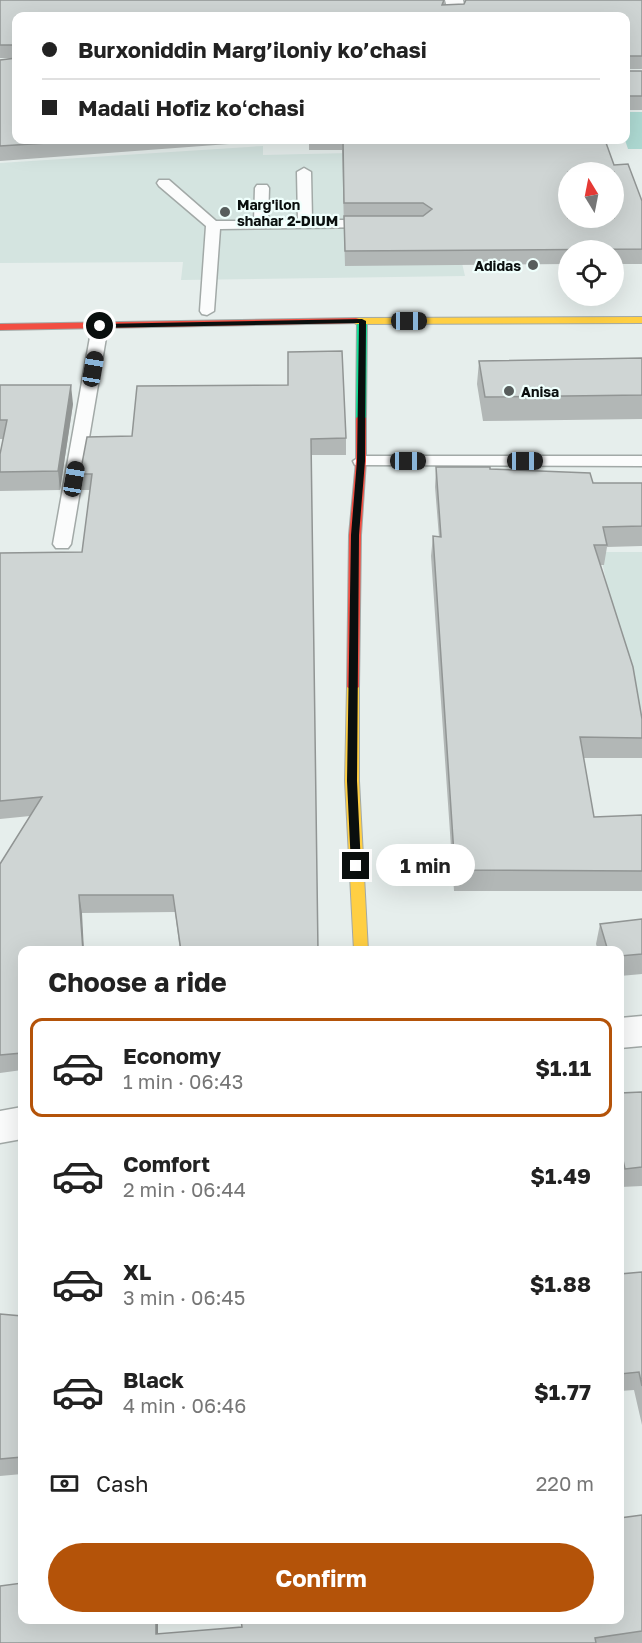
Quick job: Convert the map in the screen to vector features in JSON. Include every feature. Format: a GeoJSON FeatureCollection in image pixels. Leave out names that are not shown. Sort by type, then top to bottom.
{"type":"FeatureCollection","features":[{"type":"Feature","properties":{"kind":"main road"},"geometry":{"type":"LineString","coordinates":[[0,314],[642,306]]}},
{"type":"Feature","properties":{"kind":"main road"},"geometry":{"type":"LineString","coordinates":[[0,327],[362,321],[642,320]]}},
{"type":"Feature","properties":{"kind":"main road"},"geometry":{"type":"LineString","coordinates":[[361,946],[352,781],[355,535],[361,461],[362,321]]}},
{"type":"Feature","properties":{"kind":"street"},"geometry":{"type":"LineString","coordinates":[[624,1033],[642,1031]]}},
{"type":"Feature","properties":{"kind":"street"},"geometry":{"type":"LineString","coordinates":[[0,1127],[18,1124]]}},
{"type":"Feature","properties":{"kind":"lane"},"geometry":{"type":"LineString","coordinates":[[304,172],[305,225]]}},
{"type":"Feature","properties":{"kind":"lane"},"geometry":{"type":"LineString","coordinates":[[164,183],[213,225],[387,224]]}},
{"type":"Feature","properties":{"kind":"lane"},"geometry":{"type":"LineString","coordinates":[[261,225],[262,188]]}},
{"type":"Feature","properties":{"kind":"lane"},"geometry":{"type":"LineString","coordinates":[[207,312],[213,225]]}},
{"type":"Feature","properties":{"kind":"lane"},"geometry":{"type":"LineString","coordinates":[[62,544],[100,326]]}},
{"type":"Feature","properties":{"kind":"lane"},"geometry":{"type":"LineString","coordinates":[[361,461],[642,461]]}},
{"type":"Feature","properties":{"kind":"shaded area"},"geometry":{"type":"Polygon","coordinates":[[[630,112],[642,112],[642,149],[628,149],[626,144],[630,144],[630,112]]]}},
{"type":"Feature","properties":{"kind":"shaded area","name":"Marg'ilon shahar 2-DIUM"},"geometry":{"type":"Polygon","coordinates":[[[263,146],[263,155],[436,151],[465,276],[181,280],[183,262],[0,263],[0,163],[263,146]]]}},
{"type":"Feature","properties":{"kind":"shaded area"},"geometry":{"type":"Polygon","coordinates":[[[600,552],[642,552],[642,750],[600,552]]]}},
{"type":"Feature","properties":{"kind":"building"},"geometry":{"type":"Polygon","coordinates":[[[0,0],[444,0],[442,5],[464,4],[466,0],[642,0],[642,56],[630,56],[630,12],[12,12],[12,45],[0,45],[0,0]]]}},
{"type":"Feature","properties":{"kind":"building"},"geometry":{"type":"Polygon","coordinates":[[[12,58],[12,144],[31,144],[0,146],[0,60],[12,58]]]}},
{"type":"Feature","properties":{"kind":"building"},"geometry":{"type":"Polygon","coordinates":[[[630,71],[642,71],[642,96],[630,96],[630,71]]]}},
{"type":"Feature","properties":{"kind":"building"},"geometry":{"type":"Polygon","coordinates":[[[343,144],[606,144],[613,162],[558,162],[558,228],[624,228],[624,164],[628,164],[642,201],[642,249],[624,249],[624,240],[558,240],[558,250],[345,251],[344,216],[423,216],[432,209],[423,203],[344,203],[343,144]]]}},
{"type":"Feature","properties":{"kind":"building"},"geometry":{"type":"Polygon","coordinates":[[[342,351],[346,438],[311,439],[318,946],[180,946],[173,895],[79,895],[83,946],[18,946],[18,1053],[0,1055],[0,864],[42,797],[0,801],[0,553],[82,552],[92,474],[80,474],[87,437],[132,436],[137,386],[288,385],[288,352],[342,351]]]}},
{"type":"Feature","properties":{"kind":"building"},"geometry":{"type":"Polygon","coordinates":[[[642,358],[642,395],[485,397],[479,361],[642,358]]]}},
{"type":"Feature","properties":{"kind":"building"},"geometry":{"type":"Polygon","coordinates":[[[0,385],[71,385],[58,471],[0,472],[0,454],[7,420],[0,420],[0,385]]]}},
{"type":"Feature","properties":{"kind":"building"},"geometry":{"type":"Polygon","coordinates":[[[436,467],[490,467],[490,469],[590,473],[593,483],[642,483],[642,526],[603,527],[607,545],[594,545],[633,667],[642,719],[642,738],[580,737],[594,817],[642,815],[642,871],[455,870],[433,536],[441,537],[436,467]]]}},
{"type":"Feature","properties":{"kind":"building"},"geometry":{"type":"Polygon","coordinates":[[[642,919],[642,954],[624,956],[624,946],[607,946],[600,924],[642,919]]]}},
{"type":"Feature","properties":{"kind":"building"},"geometry":{"type":"Polygon","coordinates":[[[642,1092],[642,1167],[625,1169],[624,1093],[642,1092]]]}},
{"type":"Feature","properties":{"kind":"building"},"geometry":{"type":"Polygon","coordinates":[[[642,1272],[642,1386],[639,1372],[624,1374],[624,1274],[642,1272]]]}},
{"type":"Feature","properties":{"kind":"building"},"geometry":{"type":"Polygon","coordinates":[[[0,1314],[18,1316],[18,1457],[0,1459],[0,1314]]]}},
{"type":"Feature","properties":{"kind":"building"},"geometry":{"type":"Polygon","coordinates":[[[642,1515],[642,1631],[595,1638],[596,1643],[0,1643],[0,1586],[18,1584],[18,1624],[156,1624],[156,1634],[242,1627],[242,1624],[624,1624],[624,1517],[642,1515]]]}},
{"type":"Feature","properties":{"kind":"traffic: fast"},"geometry":{"type":"LineString","coordinates":[[361,418],[362,321]]}},
{"type":"Feature","properties":{"kind":"traffic: slow"},"geometry":{"type":"LineString","coordinates":[[356,321],[642,320]]}},
{"type":"Feature","properties":{"kind":"traffic: slow"},"geometry":{"type":"LineString","coordinates":[[353,687],[352,781],[361,946]]}},
{"type":"Feature","properties":{"kind":"traffic: jam"},"geometry":{"type":"LineString","coordinates":[[0,327],[356,321]]}},
{"type":"Feature","properties":{"kind":"traffic: jam"},"geometry":{"type":"LineString","coordinates":[[353,687],[355,535],[361,461],[361,418]]}},
{"type":"Feature","properties":{"kind":"place","name":"Marg'ilon shahar 2-DIUM"},"geometry":{"type":"Point","coordinates":[225,212]}},
{"type":"Feature","properties":{"kind":"place","name":"Adidas"},"geometry":{"type":"Point","coordinates":[533,265]}},
{"type":"Feature","properties":{"kind":"place","name":"Anisa"},"geometry":{"type":"Point","coordinates":[509,391]}},
{"type":"Feature","properties":{"kind":"route"},"geometry":{"type":"LineString","coordinates":[[100,326],[362,321],[361,461],[355,535],[352,781],[356,866]]}}]}
